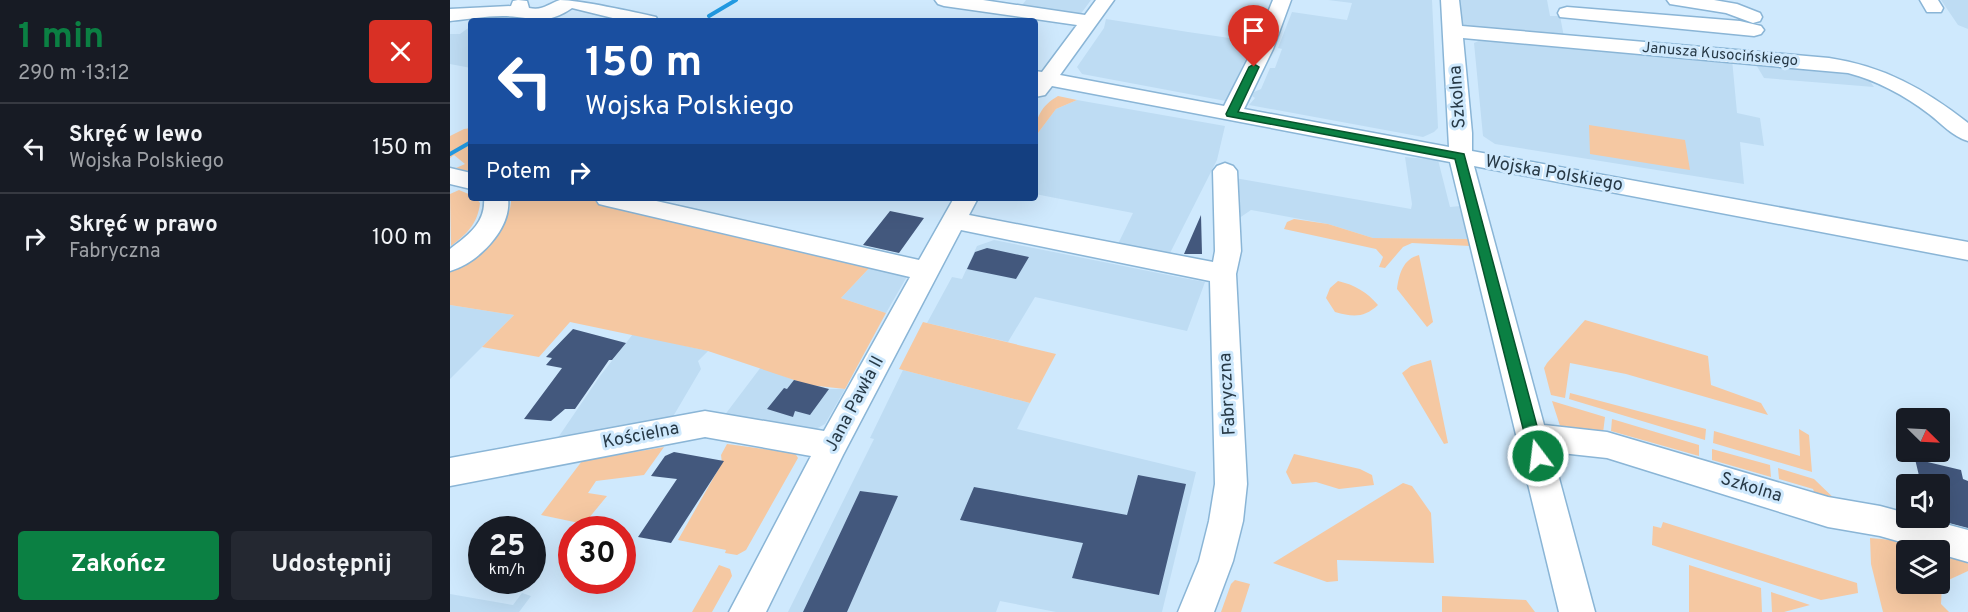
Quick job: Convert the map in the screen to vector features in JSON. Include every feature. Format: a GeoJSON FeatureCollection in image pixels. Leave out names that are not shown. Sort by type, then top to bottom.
{"type":"FeatureCollection","features":[{"type":"Feature","properties":{"kind":"street"},"geometry":{"type":"LineString","coordinates":[[944,0],[1090,21]]}},
{"type":"Feature","properties":{"kind":"street"},"geometry":{"type":"LineString","coordinates":[[1039,83],[1105,0]]}},
{"type":"Feature","properties":{"kind":"street"},"geometry":{"type":"LineString","coordinates":[[1231,114],[1263,49],[1282,0]]}},
{"type":"Feature","properties":{"kind":"street","name":"Szkolna"},"geometry":{"type":"LineString","coordinates":[[1450,0],[1461,133],[1460,157],[1577,612]]}},
{"type":"Feature","properties":{"kind":"street"},"geometry":{"type":"LineString","coordinates":[[1567,13],[1736,27],[1755,25],[1730,8],[1676,0]]}},
{"type":"Feature","properties":{"kind":"street"},"geometry":{"type":"LineString","coordinates":[[450,15],[476,7],[519,4],[524,14],[540,14],[566,4],[634,18]]}},
{"type":"Feature","properties":{"kind":"street","name":"Janusza Kusocińskiego"},"geometry":{"type":"LineString","coordinates":[[1453,32],[1818,63],[1861,69],[1900,84],[1968,134]]}},
{"type":"Feature","properties":{"kind":"street","name":"Wojska Polskiego"},"geometry":{"type":"LineString","coordinates":[[1039,83],[1231,114],[1968,251]]}},
{"type":"Feature","properties":{"kind":"street","name":"Fabryczna"},"geometry":{"type":"LineString","coordinates":[[1196,612],[1216,561],[1226,521],[1231,484],[1223,274],[1228,251],[1224,171]]}},
{"type":"Feature","properties":{"kind":"street"},"geometry":{"type":"LineString","coordinates":[[450,176],[468,180]]}},
{"type":"Feature","properties":{"kind":"street","name":"Wojska Polskiego"},"geometry":{"type":"LineString","coordinates":[[1471,198],[1478,185],[1492,178],[1519,179],[1635,204],[1968,268]]}},
{"type":"Feature","properties":{"kind":"street"},"geometry":{"type":"LineString","coordinates":[[450,262],[486,231],[497,215],[499,206],[497,201]]}},
{"type":"Feature","properties":{"kind":"street"},"geometry":{"type":"LineString","coordinates":[[620,201],[926,271]]}},
{"type":"Feature","properties":{"kind":"street"},"geometry":{"type":"LineString","coordinates":[[960,209],[1223,274]]}},
{"type":"Feature","properties":{"kind":"street","name":"Jana Pawła II"},"geometry":{"type":"LineString","coordinates":[[747,612],[832,446],[960,209]]}},
{"type":"Feature","properties":{"kind":"street","name":"Kościelna"},"geometry":{"type":"LineString","coordinates":[[450,472],[705,423],[832,446]]}},
{"type":"Feature","properties":{"kind":"street","name":"Szkolna"},"geometry":{"type":"LineString","coordinates":[[1533,437],[1558,439],[1584,446],[1607,445],[1828,512],[1880,521],[1968,546]]}},
{"type":"Feature","properties":{"kind":"shaded area"},"geometry":{"type":"Polygon","coordinates":[[[1026,0],[1091,0],[1080,15],[1020,8],[1026,0]]]}},
{"type":"Feature","properties":{"kind":"shaded area"},"geometry":{"type":"Polygon","coordinates":[[[1328,0],[1432,0],[1438,128],[1434,132],[1423,137],[1249,105],[1255,98],[1252,96],[1254,92],[1261,89],[1270,68],[1275,68],[1282,49],[1278,48],[1292,12],[1347,20],[1352,3],[1328,0]]]}},
{"type":"Feature","properties":{"kind":"shaded area"},"geometry":{"type":"Polygon","coordinates":[[[1455,0],[1547,0],[1550,16],[1560,16],[1564,37],[1461,28],[1455,0]]]}},
{"type":"Feature","properties":{"kind":"shaded area"},"geometry":{"type":"Polygon","coordinates":[[[1941,0],[1968,0],[1968,29],[1958,25],[1941,0]]]}},
{"type":"Feature","properties":{"kind":"shaded area"},"geometry":{"type":"Polygon","coordinates":[[[1106,19],[1257,42],[1253,50],[1250,50],[1226,101],[1082,74],[1077,67],[1104,28],[1106,19]]]}},
{"type":"Feature","properties":{"kind":"shaded area"},"geometry":{"type":"Polygon","coordinates":[[[468,28],[468,67],[450,64],[450,34],[460,34],[468,28]]]}},
{"type":"Feature","properties":{"kind":"shaded area"},"geometry":{"type":"Polygon","coordinates":[[[1485,38],[1732,59],[1737,113],[1760,118],[1764,146],[1740,142],[1744,184],[1495,144],[1483,136],[1474,43],[1485,38]]]}},
{"type":"Feature","properties":{"kind":"shaded area"},"geometry":{"type":"Polygon","coordinates":[[[1755,63],[1865,74],[1874,87],[1764,78],[1755,63]]]}},
{"type":"Feature","properties":{"kind":"shaded area"},"geometry":{"type":"Polygon","coordinates":[[[1058,96],[1077,100],[1056,109],[1038,133],[1038,118],[1047,104],[1058,96]]]}},
{"type":"Feature","properties":{"kind":"shaded area"},"geometry":{"type":"Polygon","coordinates":[[[1077,100],[1225,126],[1217,160],[1169,255],[1118,244],[1133,213],[1038,195],[1038,133],[1056,109],[1077,100]]]}},
{"type":"Feature","properties":{"kind":"shaded area"},"geometry":{"type":"Polygon","coordinates":[[[1589,125],[1685,140],[1690,170],[1590,154],[1589,125]]]}},
{"type":"Feature","properties":{"kind":"shaded area"},"geometry":{"type":"Polygon","coordinates":[[[468,128],[468,171],[456,168],[465,164],[454,155],[450,158],[450,136],[468,128]]]}},
{"type":"Feature","properties":{"kind":"shaded area"},"geometry":{"type":"Polygon","coordinates":[[[1405,157],[1438,160],[1450,207],[1461,206],[1468,239],[1373,238],[1328,224],[1251,210],[1232,223],[1229,177],[1411,209],[1405,157]]]}},
{"type":"Feature","properties":{"kind":"shaded area"},"geometry":{"type":"Polygon","coordinates":[[[459,190],[468,194],[468,201],[480,203],[471,228],[451,246],[450,194],[459,190]]]}},
{"type":"Feature","properties":{"kind":"shaded area"},"geometry":{"type":"Polygon","coordinates":[[[511,201],[598,201],[873,264],[841,298],[886,313],[845,389],[809,385],[708,351],[570,322],[539,357],[482,347],[514,315],[450,305],[450,271],[489,240],[505,220],[511,201]]]}},
{"type":"Feature","properties":{"kind":"shaded area"},"geometry":{"type":"Polygon","coordinates":[[[1294,219],[1328,224],[1373,238],[1468,239],[1470,246],[1412,243],[1403,247],[1385,268],[1379,267],[1383,257],[1376,249],[1284,229],[1287,222],[1294,219]]]}},
{"type":"Feature","properties":{"kind":"shaded area"},"geometry":{"type":"Polygon","coordinates":[[[994,240],[1205,282],[1187,331],[1035,297],[1008,342],[927,323],[952,277],[962,279],[977,246],[994,240]]]}},
{"type":"Feature","properties":{"kind":"shaded area"},"geometry":{"type":"Polygon","coordinates":[[[1419,255],[1433,322],[1427,327],[1397,289],[1406,264],[1419,255]]]}},
{"type":"Feature","properties":{"kind":"shaded area"},"geometry":{"type":"Polygon","coordinates":[[[873,264],[909,273],[886,313],[841,298],[873,264]]]}},
{"type":"Feature","properties":{"kind":"shaded area"},"geometry":{"type":"Polygon","coordinates":[[[1338,281],[1370,296],[1378,305],[1358,315],[1335,312],[1326,298],[1330,288],[1338,281]]]}},
{"type":"Feature","properties":{"kind":"shaded area"},"geometry":{"type":"Polygon","coordinates":[[[450,305],[514,315],[450,379],[450,305]]]}},
{"type":"Feature","properties":{"kind":"shaded area"},"geometry":{"type":"Polygon","coordinates":[[[1585,320],[1708,356],[1711,385],[1761,403],[1768,415],[1626,374],[1570,363],[1565,398],[1551,395],[1544,368],[1585,320]]]}},
{"type":"Feature","properties":{"kind":"shaded area"},"geometry":{"type":"Polygon","coordinates":[[[923,322],[1056,354],[1030,403],[899,369],[923,322]]]}},
{"type":"Feature","properties":{"kind":"shaded area"},"geometry":{"type":"Polygon","coordinates":[[[633,334],[708,351],[698,361],[701,369],[671,420],[555,442],[600,376],[633,334]]]}},
{"type":"Feature","properties":{"kind":"shaded area"},"geometry":{"type":"Polygon","coordinates":[[[1431,360],[1448,443],[1444,444],[1402,373],[1411,366],[1431,360]]]}},
{"type":"Feature","properties":{"kind":"shaded area"},"geometry":{"type":"Polygon","coordinates":[[[761,367],[794,380],[829,389],[845,389],[825,424],[816,429],[724,416],[761,367]]]}},
{"type":"Feature","properties":{"kind":"shaded area"},"geometry":{"type":"Polygon","coordinates":[[[903,370],[1030,403],[1017,429],[1196,472],[1162,612],[1056,612],[1000,601],[996,612],[788,612],[874,439],[870,438],[903,370]]]}},
{"type":"Feature","properties":{"kind":"shaded area"},"geometry":{"type":"Polygon","coordinates":[[[1570,393],[1706,429],[1705,440],[1569,399],[1570,393]]]}},
{"type":"Feature","properties":{"kind":"shaded area"},"geometry":{"type":"Polygon","coordinates":[[[1552,401],[1605,417],[1602,441],[1561,429],[1552,401]]]}},
{"type":"Feature","properties":{"kind":"shaded area"},"geometry":{"type":"Polygon","coordinates":[[[1612,419],[1699,445],[1699,456],[1611,431],[1612,419]]]}},
{"type":"Feature","properties":{"kind":"shaded area"},"geometry":{"type":"Polygon","coordinates":[[[1799,429],[1809,435],[1812,472],[1713,443],[1714,431],[1800,456],[1799,429]]]}},
{"type":"Feature","properties":{"kind":"shaded area"},"geometry":{"type":"Polygon","coordinates":[[[727,444],[795,453],[798,458],[746,550],[737,555],[725,553],[726,550],[678,540],[722,463],[721,455],[727,444]]]}},
{"type":"Feature","properties":{"kind":"shaded area"},"geometry":{"type":"Polygon","coordinates":[[[664,447],[644,475],[596,481],[588,493],[607,496],[591,516],[558,516],[558,519],[541,515],[582,461],[664,447]]]}},
{"type":"Feature","properties":{"kind":"shaded area"},"geometry":{"type":"Polygon","coordinates":[[[1712,449],[1770,465],[1771,477],[1712,460],[1712,449]]]}},
{"type":"Feature","properties":{"kind":"shaded area"},"geometry":{"type":"Polygon","coordinates":[[[1294,454],[1360,469],[1372,475],[1374,485],[1339,489],[1316,482],[1292,484],[1286,472],[1294,454]]]}},
{"type":"Feature","properties":{"kind":"shaded area"},"geometry":{"type":"Polygon","coordinates":[[[1778,468],[1814,479],[1840,504],[1818,502],[1813,489],[1779,479],[1778,468]]]}},
{"type":"Feature","properties":{"kind":"shaded area"},"geometry":{"type":"Polygon","coordinates":[[[1403,483],[1412,486],[1431,513],[1434,563],[1337,560],[1338,581],[1327,582],[1273,563],[1403,483]]]}},
{"type":"Feature","properties":{"kind":"shaded area"},"geometry":{"type":"Polygon","coordinates":[[[1663,522],[1857,583],[1858,593],[1821,600],[1652,545],[1653,526],[1661,528],[1663,522]]]}},
{"type":"Feature","properties":{"kind":"shaded area"},"geometry":{"type":"Polygon","coordinates":[[[1870,538],[1896,541],[1896,594],[1941,594],[1941,604],[1949,612],[1883,612],[1871,564],[1870,538]]]}},
{"type":"Feature","properties":{"kind":"shaded area"},"geometry":{"type":"Polygon","coordinates":[[[1950,553],[1968,564],[1968,571],[1950,579],[1950,553]]]}},
{"type":"Feature","properties":{"kind":"shaded area"},"geometry":{"type":"Polygon","coordinates":[[[719,565],[730,569],[732,576],[712,612],[692,612],[719,565]]]}},
{"type":"Feature","properties":{"kind":"shaded area"},"geometry":{"type":"Polygon","coordinates":[[[1689,565],[1761,588],[1762,612],[1689,612],[1689,565]]]}},
{"type":"Feature","properties":{"kind":"shaded area"},"geometry":{"type":"Polygon","coordinates":[[[1235,580],[1250,584],[1241,612],[1221,612],[1231,584],[1235,580]]]}},
{"type":"Feature","properties":{"kind":"shaded area"},"geometry":{"type":"Polygon","coordinates":[[[1771,592],[1810,605],[1784,612],[1772,612],[1771,592]]]}},
{"type":"Feature","properties":{"kind":"shaded area"},"geometry":{"type":"Polygon","coordinates":[[[450,594],[513,605],[521,594],[531,596],[519,612],[450,612],[450,594]]]}},
{"type":"Feature","properties":{"kind":"shaded area"},"geometry":{"type":"Polygon","coordinates":[[[1442,596],[1526,600],[1535,612],[1442,612],[1442,596]]]}},
{"type":"Feature","properties":{"kind":"building"},"geometry":{"type":"Polygon","coordinates":[[[890,211],[924,218],[899,253],[863,245],[890,211]]]}},
{"type":"Feature","properties":{"kind":"building"},"geometry":{"type":"Polygon","coordinates":[[[1201,215],[1202,254],[1184,254],[1201,215]]]}},
{"type":"Feature","properties":{"kind":"building"},"geometry":{"type":"Polygon","coordinates":[[[987,248],[1029,257],[1016,279],[967,269],[975,252],[987,248]]]}},
{"type":"Feature","properties":{"kind":"building"},"geometry":{"type":"Polygon","coordinates":[[[573,329],[626,343],[612,360],[609,360],[575,409],[565,409],[551,421],[524,419],[562,368],[546,365],[552,358],[546,357],[573,329]]]}},
{"type":"Feature","properties":{"kind":"building"},"geometry":{"type":"Polygon","coordinates":[[[794,380],[829,389],[810,415],[795,411],[793,417],[767,409],[784,388],[787,389],[794,380]]]}},
{"type":"Feature","properties":{"kind":"building"},"geometry":{"type":"Polygon","coordinates":[[[674,452],[724,461],[671,543],[638,537],[677,479],[651,476],[665,456],[674,452]]]}},
{"type":"Feature","properties":{"kind":"building"},"geometry":{"type":"Polygon","coordinates":[[[1916,462],[1928,462],[1961,470],[1963,479],[1968,481],[1968,528],[1950,523],[1950,474],[1919,474],[1916,462]]]}},
{"type":"Feature","properties":{"kind":"building"},"geometry":{"type":"Polygon","coordinates":[[[1138,475],[1186,484],[1159,595],[1072,578],[1083,543],[960,520],[974,487],[1127,515],[1138,475]]]}},
{"type":"Feature","properties":{"kind":"building"},"geometry":{"type":"Polygon","coordinates":[[[860,491],[898,496],[847,612],[803,612],[860,491]]]}},
{"type":"Feature","properties":{"kind":"waterway"},"geometry":{"type":"LineString","coordinates":[[709,16],[736,0]]}},
{"type":"Feature","properties":{"kind":"waterway"},"geometry":{"type":"LineString","coordinates":[[450,154],[468,144]]}},
{"type":"Feature","properties":{"kind":"route"},"geometry":{"type":"LineString","coordinates":[[1254,67],[1231,114],[1460,157],[1538,456]]}}]}
